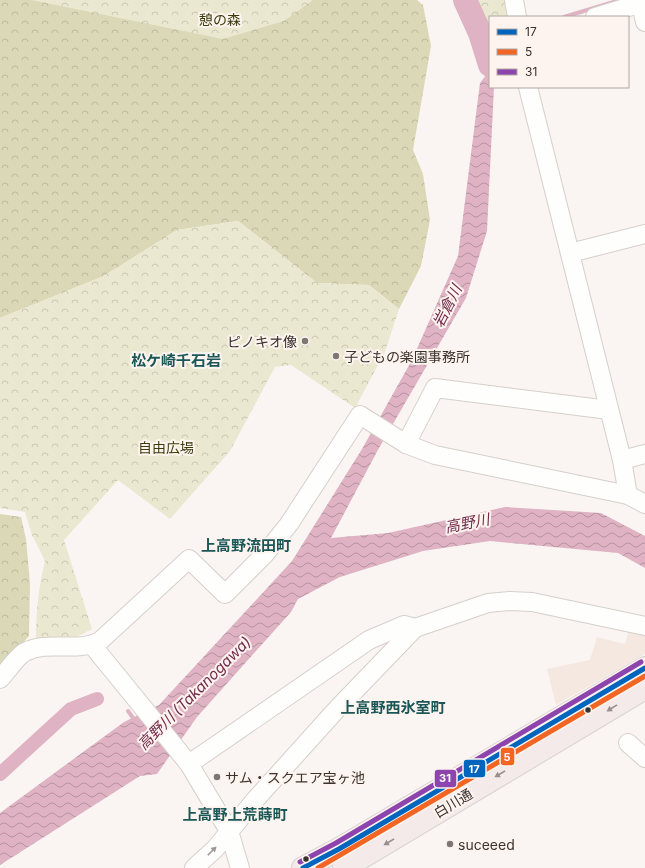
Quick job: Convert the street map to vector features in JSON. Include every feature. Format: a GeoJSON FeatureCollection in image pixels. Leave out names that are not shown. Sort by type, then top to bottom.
{"type":"FeatureCollection","features":[{"type":"Feature","properties":{"kind":"highway","name":"白川通"},"geometry":{"type":"LineString","coordinates":[[303,868],[339,849],[645,668]]}},
{"type":"Feature","properties":{"kind":"highway","name":"白川通"},"geometry":{"type":"LineString","coordinates":[[344,868],[645,688]]}},
{"type":"Feature","properties":{"kind":"street"},"geometry":{"type":"LineString","coordinates":[[514,0],[517,16]]}},
{"type":"Feature","properties":{"kind":"street"},"geometry":{"type":"LineString","coordinates":[[598,16],[642,2],[645,22]]}},
{"type":"Feature","properties":{"kind":"street"},"geometry":{"type":"LineString","coordinates":[[528,88],[622,460],[628,495]]}},
{"type":"Feature","properties":{"kind":"street"},"geometry":{"type":"LineString","coordinates":[[570,253],[645,234]]}},
{"type":"Feature","properties":{"kind":"street"},"geometry":{"type":"LineString","coordinates":[[406,444],[435,388],[609,410]]}},
{"type":"Feature","properties":{"kind":"street"},"geometry":{"type":"LineString","coordinates":[[0,679],[24,652],[43,647],[92,645],[100,641],[189,559],[225,594],[265,554],[289,524],[360,415],[406,444],[435,455],[628,495],[645,504]]}},
{"type":"Feature","properties":{"kind":"street"},"geometry":{"type":"LineString","coordinates":[[622,460],[645,454]]}},
{"type":"Feature","properties":{"kind":"street"},"geometry":{"type":"LineString","coordinates":[[194,868],[214,849],[337,709],[415,628],[488,603],[510,601],[532,602],[645,626]]}},
{"type":"Feature","properties":{"kind":"street"},"geometry":{"type":"LineString","coordinates":[[186,761],[370,640],[404,625],[415,628]]}},
{"type":"Feature","properties":{"kind":"street"},"geometry":{"type":"LineString","coordinates":[[92,645],[186,761],[229,831],[240,868]]}},
{"type":"Feature","properties":{"kind":"street"},"geometry":{"type":"LineString","coordinates":[[628,743],[645,758]]}},
{"type":"Feature","properties":{"kind":"shaded area"},"geometry":{"type":"Polygon","coordinates":[[[629,629],[645,633],[645,654],[556,705],[547,669],[590,660],[597,637],[625,644],[629,629]]]}},
{"type":"Feature","properties":{"kind":"green space"},"geometry":{"type":"Polygon","coordinates":[[[0,0],[417,0],[423,5],[431,46],[413,150],[423,174],[430,220],[421,266],[399,309],[369,285],[317,283],[238,221],[177,230],[104,276],[0,318],[0,0]]]}},
{"type":"Feature","properties":{"kind":"green space","name":"憩の森"},"geometry":{"type":"Polygon","coordinates":[[[31,0],[313,0],[284,21],[223,39],[31,0]]]}},
{"type":"Feature","properties":{"kind":"green space"},"geometry":{"type":"Polygon","coordinates":[[[474,0],[514,0],[517,16],[489,16],[489,31],[474,0]]]}},
{"type":"Feature","properties":{"kind":"green space","name":"自由広場"},"geometry":{"type":"Polygon","coordinates":[[[238,221],[317,283],[369,285],[399,309],[385,352],[355,408],[291,365],[275,367],[230,451],[170,519],[118,480],[64,540],[92,629],[74,638],[36,641],[38,601],[45,561],[32,535],[25,512],[0,508],[0,318],[104,276],[177,230],[238,221]]]}},
{"type":"Feature","properties":{"kind":"green space"},"geometry":{"type":"Polygon","coordinates":[[[0,514],[21,517],[26,539],[30,584],[29,636],[0,668],[0,514]]]}},
{"type":"Feature","properties":{"kind":"water"},"geometry":{"type":"Polygon","coordinates":[[[489,71],[489,88],[494,88],[487,231],[466,298],[379,448],[331,538],[388,533],[505,507],[601,513],[645,536],[645,568],[618,553],[490,541],[423,551],[340,577],[298,599],[291,612],[197,717],[157,774],[140,776],[0,865],[0,813],[124,722],[159,705],[292,561],[362,449],[412,360],[458,256],[480,83],[489,71]]]}},
{"type":"Feature","properties":{"kind":"waterway","name":"岩倉川"},"geometry":{"type":"LineString","coordinates":[[465,0],[480,33],[489,62]]}},
{"type":"Feature","properties":{"kind":"waterway"},"geometry":{"type":"LineString","coordinates":[[567,16],[620,0]]}},
{"type":"Feature","properties":{"kind":"waterway"},"geometry":{"type":"LineString","coordinates":[[0,774],[71,709],[97,699]]}},
{"type":"Feature","properties":{"kind":"waterway"},"geometry":{"type":"LineString","coordinates":[[128,711],[136,722]]}},
{"type":"Feature","properties":{"kind":"transit line","name":"31"},"geometry":{"type":"LineString","coordinates":[[300,862],[336,843],[641,662]]}},
{"type":"Feature","properties":{"kind":"transit line","name":"17"},"geometry":{"type":"LineString","coordinates":[[303,868],[339,849],[645,668]]}},
{"type":"Feature","properties":{"kind":"transit line","name":"5"},"geometry":{"type":"LineString","coordinates":[[318,868],[645,676]]}},
{"type":"Feature","properties":{"kind":"place","name":"ピノキオ像"},"geometry":{"type":"Point","coordinates":[305,341]}},
{"type":"Feature","properties":{"kind":"place","name":"子どもの楽園事務所"},"geometry":{"type":"Point","coordinates":[336,356]}},
{"type":"Feature","properties":{"kind":"place","name":"サム・スクエア宝ヶ池"},"geometry":{"type":"Point","coordinates":[217,777]}},
{"type":"Feature","properties":{"kind":"place","name":"suceeed"},"geometry":{"type":"Point","coordinates":[450,844]}},
{"type":"Feature","properties":{"kind":"district","name":"松ケ崎千石岩"},"geometry":{"type":"Point","coordinates":[176,360]}},
{"type":"Feature","properties":{"kind":"district","name":"上高野流田町"},"geometry":{"type":"Point","coordinates":[246,545]}},
{"type":"Feature","properties":{"kind":"district","name":"上高野西氷室町"},"geometry":{"type":"Point","coordinates":[393,707]}},
{"type":"Feature","properties":{"kind":"district","name":"上高野上荒蒔町"},"geometry":{"type":"Point","coordinates":[235,814]}},
{"type":"Feature","properties":{"kind":"water label","name":"高野川"},"geometry":{"type":"Point","coordinates":[467,523]}},
{"type":"Feature","properties":{"kind":"water label","name":"高野川 (Takanogawa)"},"geometry":{"type":"Point","coordinates":[194,693]}}]}
